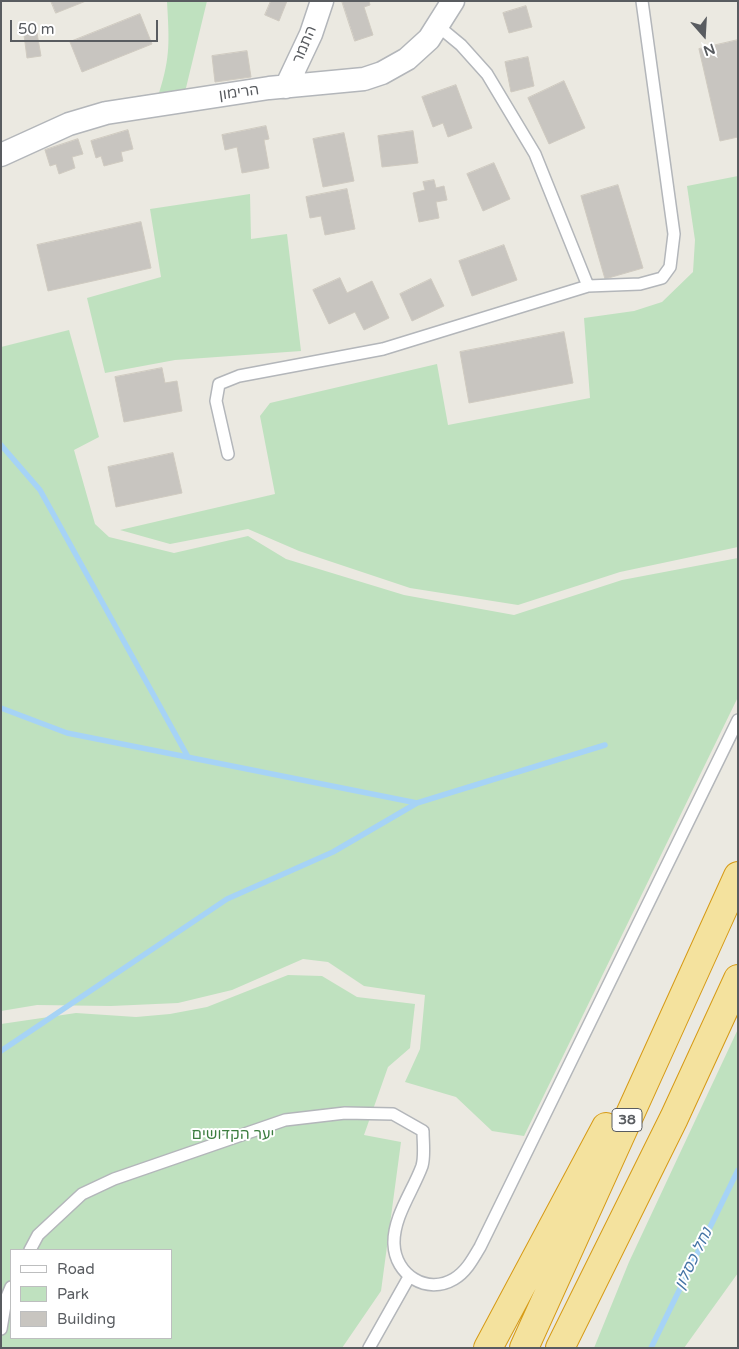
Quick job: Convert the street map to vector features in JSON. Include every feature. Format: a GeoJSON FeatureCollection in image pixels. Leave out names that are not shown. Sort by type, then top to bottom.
{"type":"FeatureCollection","features":[{"type":"Feature","properties":{"kind":"highway"},"geometry":{"type":"LineString","coordinates":[[488,1348],[734,884]]}},
{"type":"Feature","properties":{"kind":"highway","name":"38"},"geometry":{"type":"LineString","coordinates":[[524,1348],[734,884]]}},
{"type":"Feature","properties":{"kind":"highway","name":"38"},"geometry":{"type":"LineString","coordinates":[[560,1348],[674,1118],[738,979]]}},
{"type":"Feature","properties":{"kind":"highway"},"geometry":{"type":"LineString","coordinates":[[573,1348],[609,1247]]}},
{"type":"Feature","properties":{"kind":"street","name":"התמר"},"geometry":{"type":"LineString","coordinates":[[286,87],[311,34],[322,1]]}},
{"type":"Feature","properties":{"kind":"street","name":"הרימון"},"geometry":{"type":"LineString","coordinates":[[1,155],[69,124],[106,113],[286,87],[364,79],[382,73],[407,59],[429,39],[453,1]]}},
{"type":"Feature","properties":{"kind":"lane"},"geometry":{"type":"LineString","coordinates":[[228,454],[216,401],[218,384],[239,376],[383,349],[588,286],[640,284],[662,278],[670,266],[674,234],[642,1]]}},
{"type":"Feature","properties":{"kind":"lane"},"geometry":{"type":"LineString","coordinates":[[438,26],[461,45],[488,74],[536,154],[588,286]]}},
{"type":"Feature","properties":{"kind":"lane"},"geometry":{"type":"LineString","coordinates":[[30,1249],[38,1234],[82,1194],[114,1179],[285,1120],[345,1113],[393,1114],[423,1132],[422,1163],[398,1220],[394,1237],[396,1258],[401,1268],[409,1277],[424,1283],[441,1284],[455,1278],[471,1261],[738,720]]}},
{"type":"Feature","properties":{"kind":"lane"},"geometry":{"type":"LineString","coordinates":[[369,1348],[409,1277]]}},
{"type":"Feature","properties":{"kind":"lane"},"geometry":{"type":"LineString","coordinates":[[1,1329],[6,1299],[10,1289]]}},
{"type":"Feature","properties":{"kind":"green space"},"geometry":{"type":"Polygon","coordinates":[[[167,1],[207,1],[185,92],[159,93],[166,68],[168,47],[167,1]]]}},
{"type":"Feature","properties":{"kind":"green space"},"geometry":{"type":"Polygon","coordinates":[[[738,176],[738,547],[620,572],[518,605],[410,588],[299,551],[248,529],[170,544],[120,530],[275,494],[260,416],[270,403],[437,364],[448,425],[590,398],[584,318],[634,311],[662,302],[693,272],[695,240],[687,186],[738,176]]]}},
{"type":"Feature","properties":{"kind":"green space"},"geometry":{"type":"Polygon","coordinates":[[[250,194],[251,239],[287,234],[301,351],[175,360],[105,373],[87,298],[161,277],[150,209],[250,194]]]}},
{"type":"Feature","properties":{"kind":"green space"},"geometry":{"type":"Polygon","coordinates":[[[69,330],[99,437],[74,450],[95,524],[109,537],[174,553],[248,536],[286,559],[404,595],[514,615],[622,580],[738,558],[738,697],[524,1136],[492,1131],[456,1097],[405,1082],[420,1049],[425,995],[364,986],[328,962],[303,959],[232,990],[178,1003],[111,1006],[37,1005],[1,1011],[1,347],[69,330]]]}},
{"type":"Feature","properties":{"kind":"green space","name":"יער הקדושים"},"geometry":{"type":"Polygon","coordinates":[[[288,975],[322,976],[357,997],[415,1004],[410,1048],[388,1067],[364,1135],[401,1142],[381,1291],[342,1348],[1,1348],[1,1024],[76,1013],[136,1017],[170,1014],[207,1007],[288,975]]]}},
{"type":"Feature","properties":{"kind":"green space"},"geometry":{"type":"Polygon","coordinates":[[[738,1029],[738,1273],[684,1348],[594,1348],[629,1262],[738,1029]]]}},
{"type":"Feature","properties":{"kind":"building"},"geometry":{"type":"Polygon","coordinates":[[[51,1],[86,1],[56,13],[51,1]]]}},
{"type":"Feature","properties":{"kind":"building"},"geometry":{"type":"Polygon","coordinates":[[[271,1],[287,1],[279,21],[265,15],[271,1]]]}},
{"type":"Feature","properties":{"kind":"building"},"geometry":{"type":"Polygon","coordinates":[[[342,1],[369,1],[370,5],[364,7],[373,35],[355,41],[342,1]]]}},
{"type":"Feature","properties":{"kind":"building"},"geometry":{"type":"Polygon","coordinates":[[[526,6],[532,27],[509,33],[503,13],[526,6]]]}},
{"type":"Feature","properties":{"kind":"building"},"geometry":{"type":"Polygon","coordinates":[[[140,14],[152,44],[82,72],[70,42],[140,14]]]}},
{"type":"Feature","properties":{"kind":"building"},"geometry":{"type":"Polygon","coordinates":[[[37,33],[41,56],[27,58],[24,35],[37,33]]]}},
{"type":"Feature","properties":{"kind":"building"},"geometry":{"type":"Polygon","coordinates":[[[738,40],[738,137],[720,141],[699,49],[738,40]]]}},
{"type":"Feature","properties":{"kind":"building"},"geometry":{"type":"Polygon","coordinates":[[[247,51],[251,77],[215,82],[212,56],[247,51]]]}},
{"type":"Feature","properties":{"kind":"building"},"geometry":{"type":"Polygon","coordinates":[[[528,57],[534,86],[511,92],[505,62],[528,57]]]}},
{"type":"Feature","properties":{"kind":"building"},"geometry":{"type":"Polygon","coordinates":[[[564,81],[585,128],[549,144],[528,98],[564,81]]]}},
{"type":"Feature","properties":{"kind":"building"},"geometry":{"type":"Polygon","coordinates":[[[456,85],[472,128],[448,137],[443,123],[433,127],[422,97],[456,85]]]}},
{"type":"Feature","properties":{"kind":"building"},"geometry":{"type":"Polygon","coordinates":[[[266,126],[269,139],[264,140],[269,168],[242,173],[237,147],[225,150],[222,135],[266,126]]]}},
{"type":"Feature","properties":{"kind":"building"},"geometry":{"type":"Polygon","coordinates":[[[128,130],[133,149],[121,152],[123,161],[104,166],[101,156],[96,158],[91,141],[128,130]]]}},
{"type":"Feature","properties":{"kind":"building"},"geometry":{"type":"Polygon","coordinates":[[[413,131],[418,163],[382,167],[378,136],[413,131]]]}},
{"type":"Feature","properties":{"kind":"building"},"geometry":{"type":"Polygon","coordinates":[[[344,133],[354,181],[323,187],[313,139],[344,133]]]}},
{"type":"Feature","properties":{"kind":"building"},"geometry":{"type":"Polygon","coordinates":[[[78,139],[83,154],[72,157],[75,168],[59,174],[56,164],[50,166],[45,150],[78,139]]]}},
{"type":"Feature","properties":{"kind":"building"},"geometry":{"type":"Polygon","coordinates":[[[494,163],[510,199],[483,211],[467,174],[494,163]]]}},
{"type":"Feature","properties":{"kind":"building"},"geometry":{"type":"Polygon","coordinates":[[[434,180],[436,188],[444,186],[447,200],[436,202],[439,218],[419,222],[413,193],[425,190],[423,182],[434,180]]]}},
{"type":"Feature","properties":{"kind":"building"},"geometry":{"type":"Polygon","coordinates":[[[618,185],[643,268],[605,279],[581,196],[618,185]]]}},
{"type":"Feature","properties":{"kind":"building"},"geometry":{"type":"Polygon","coordinates":[[[347,189],[355,229],[325,235],[321,216],[310,218],[306,197],[347,189]]]}},
{"type":"Feature","properties":{"kind":"building"},"geometry":{"type":"Polygon","coordinates":[[[141,222],[151,268],[48,291],[37,245],[141,222]]]}},
{"type":"Feature","properties":{"kind":"building"},"geometry":{"type":"Polygon","coordinates":[[[504,245],[517,280],[472,296],[459,261],[504,245]]]}},
{"type":"Feature","properties":{"kind":"building"},"geometry":{"type":"Polygon","coordinates":[[[340,278],[347,293],[372,281],[389,318],[364,330],[355,312],[329,324],[313,290],[340,278]]]}},
{"type":"Feature","properties":{"kind":"building"},"geometry":{"type":"Polygon","coordinates":[[[431,279],[444,306],[412,321],[400,294],[431,279]]]}},
{"type":"Feature","properties":{"kind":"building"},"geometry":{"type":"Polygon","coordinates":[[[564,332],[573,383],[469,403],[460,352],[564,332]]]}},
{"type":"Feature","properties":{"kind":"building"},"geometry":{"type":"Polygon","coordinates":[[[162,368],[165,383],[177,381],[182,411],[124,422],[115,377],[162,368]]]}},
{"type":"Feature","properties":{"kind":"building"},"geometry":{"type":"Polygon","coordinates":[[[173,453],[182,493],[116,507],[108,467],[173,453]]]}},
{"type":"Feature","properties":{"kind":"waterway"},"geometry":{"type":"LineString","coordinates":[[1,445],[40,490],[188,757]]}},
{"type":"Feature","properties":{"kind":"waterway"},"geometry":{"type":"LineString","coordinates":[[1,708],[67,733],[417,803]]}},
{"type":"Feature","properties":{"kind":"waterway"},"geometry":{"type":"LineString","coordinates":[[1,1051],[227,899],[333,852],[417,803],[605,745]]}},
{"type":"Feature","properties":{"kind":"waterway","name":"נחל כסלון"},"geometry":{"type":"LineString","coordinates":[[651,1348],[738,1170]]}}]}
